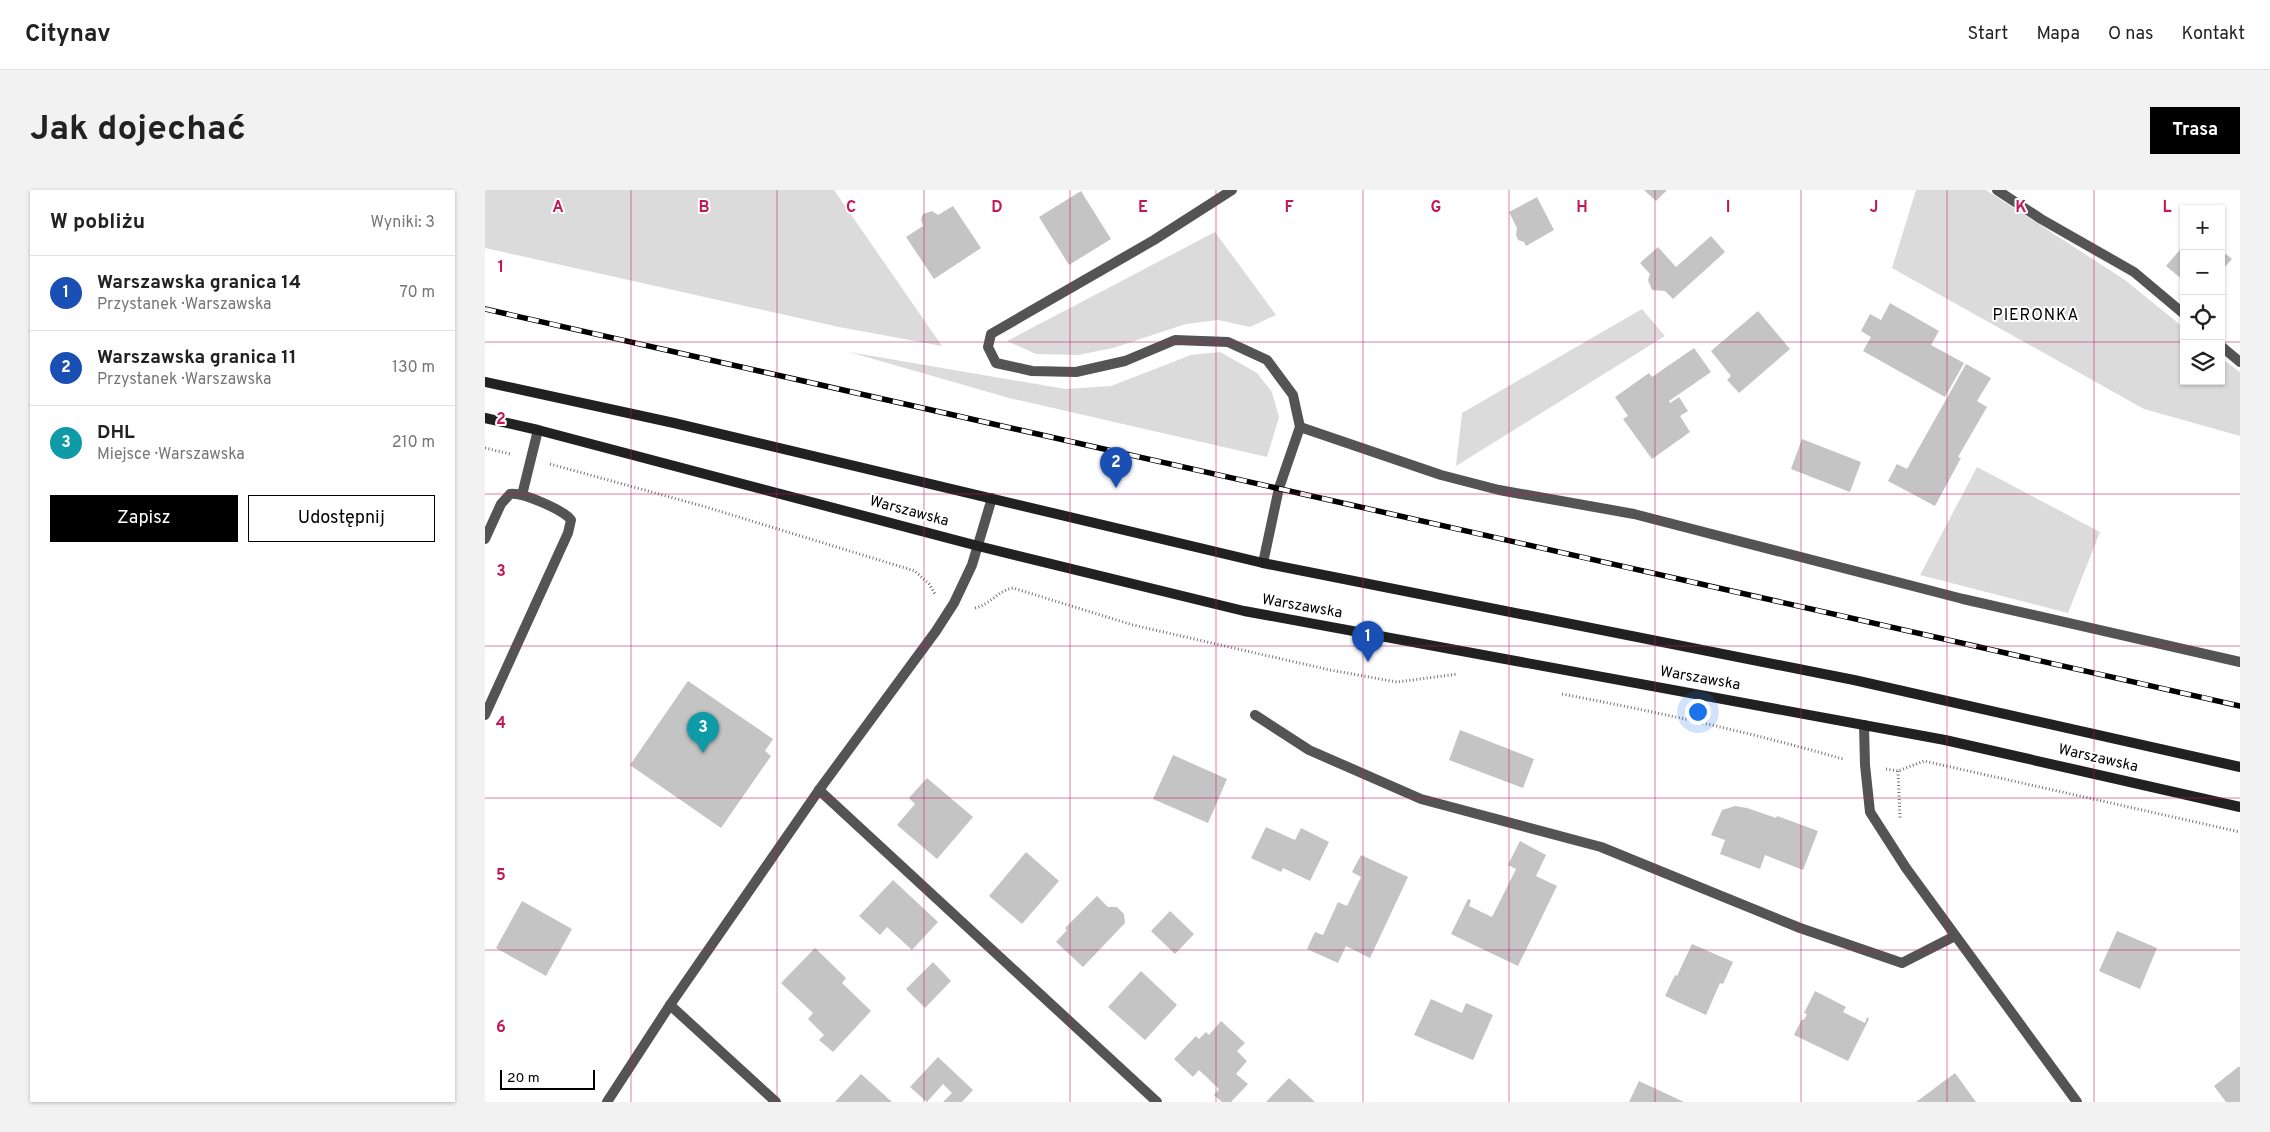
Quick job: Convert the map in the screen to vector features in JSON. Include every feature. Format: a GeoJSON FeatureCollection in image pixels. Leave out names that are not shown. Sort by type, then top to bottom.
{"type":"FeatureCollection","features":[{"type":"Feature","properties":{"kind":"main road","name":"Warszawska"},"geometry":{"type":"LineString","coordinates":[[485,382],[674,423],[1263,563],[1853,680],[2240,767]]}},
{"type":"Feature","properties":{"kind":"main road","name":"Warszawska"},"geometry":{"type":"LineString","coordinates":[[485,418],[538,430],[978,546],[1244,612],[1945,740],[2240,807]]}},
{"type":"Feature","properties":{"kind":"street"},"geometry":{"type":"LineString","coordinates":[[1232,190],[1154,240],[991,334],[988,347],[996,363],[1031,371],[1076,372],[1125,361],[1175,340],[1228,342],[1267,360],[1293,396],[1300,427],[1279,488],[1263,563]]}},
{"type":"Feature","properties":{"kind":"street"},"geometry":{"type":"LineString","coordinates":[[1997,190],[2041,219],[2134,272],[2180,311]]}},
{"type":"Feature","properties":{"kind":"street"},"geometry":{"type":"LineString","coordinates":[[2225,349],[2240,362]]}},
{"type":"Feature","properties":{"kind":"street"},"geometry":{"type":"LineString","coordinates":[[1300,427],[1441,475],[1489,487],[1634,514],[1963,599],[2240,662]]}},
{"type":"Feature","properties":{"kind":"street"},"geometry":{"type":"LineString","coordinates":[[522,495],[538,430]]}},
{"type":"Feature","properties":{"kind":"street"},"geometry":{"type":"LineString","coordinates":[[485,539],[505,498],[516,493],[564,512],[571,520],[570,526],[485,715]]}},
{"type":"Feature","properties":{"kind":"street"},"geometry":{"type":"LineString","coordinates":[[607,1102],[670,1005],[819,790],[936,631],[953,603],[978,546],[992,498]]}},
{"type":"Feature","properties":{"kind":"street"},"geometry":{"type":"LineString","coordinates":[[1255,715],[1309,750],[1421,799],[1601,847],[1801,928],[1902,963],[1955,936]]}},
{"type":"Feature","properties":{"kind":"street"},"geometry":{"type":"LineString","coordinates":[[1865,725],[1865,765],[1870,812],[1906,868],[2077,1102]]}},
{"type":"Feature","properties":{"kind":"street"},"geometry":{"type":"LineString","coordinates":[[819,790],[1157,1102]]}},
{"type":"Feature","properties":{"kind":"street"},"geometry":{"type":"LineString","coordinates":[[670,1005],[776,1102]]}},
{"type":"Feature","properties":{"kind":"path"},"geometry":{"type":"LineString","coordinates":[[485,448],[706,507],[915,571],[929,584],[938,598]]}},
{"type":"Feature","properties":{"kind":"path"},"geometry":{"type":"LineString","coordinates":[[971,609],[982,607],[1001,590],[1013,588],[1133,625],[1330,670],[1397,682],[1458,674],[1467,676]]}},
{"type":"Feature","properties":{"kind":"path"},"geometry":{"type":"LineString","coordinates":[[1553,692],[1734,729],[1865,765],[1898,771],[1924,761],[2240,832]]}},
{"type":"Feature","properties":{"kind":"shaded area"},"geometry":{"type":"Polygon","coordinates":[[[485,190],[834,190],[942,346],[839,327],[485,248],[485,190]]]}},
{"type":"Feature","properties":{"kind":"shaded area"},"geometry":{"type":"Polygon","coordinates":[[[1916,190],[1986,190],[2125,280],[2180,325],[2180,385],[2225,385],[2225,361],[2240,372],[2240,436],[2144,409],[1892,268],[1916,190]]]}},
{"type":"Feature","properties":{"kind":"shaded area"},"geometry":{"type":"Polygon","coordinates":[[[1215,232],[1276,315],[1250,327],[1218,320],[1186,324],[1113,348],[1078,355],[1036,354],[1007,341],[1215,232]]]}},
{"type":"Feature","properties":{"kind":"shaded area"},"geometry":{"type":"Polygon","coordinates":[[[1642,309],[1665,336],[1456,466],[1462,413],[1642,309]]]}},
{"type":"Feature","properties":{"kind":"shaded area"},"geometry":{"type":"Polygon","coordinates":[[[849,352],[1065,389],[1111,386],[1191,355],[1220,352],[1257,373],[1272,392],[1279,417],[1267,457],[1009,398],[849,352]]]}},
{"type":"Feature","properties":{"kind":"shaded area"},"geometry":{"type":"Polygon","coordinates":[[[1977,467],[2100,532],[2068,613],[1920,575],[1977,467]]]}},
{"type":"Feature","properties":{"kind":"building"},"geometry":{"type":"Polygon","coordinates":[[[1644,190],[1667,190],[1656,201],[1644,190]]]}},
{"type":"Feature","properties":{"kind":"building"},"geometry":{"type":"Polygon","coordinates":[[[1081,191],[1111,239],[1069,265],[1039,217],[1081,191]]]}},
{"type":"Feature","properties":{"kind":"building"},"geometry":{"type":"Polygon","coordinates":[[[1537,197],[1554,230],[1526,246],[1524,242],[1518,240],[1516,235],[1517,228],[1509,212],[1537,197]]]}},
{"type":"Feature","properties":{"kind":"building"},"geometry":{"type":"Polygon","coordinates":[[[953,206],[981,248],[934,279],[906,237],[923,226],[921,219],[923,214],[932,211],[938,215],[953,206]]]}},
{"type":"Feature","properties":{"kind":"building"},"geometry":{"type":"Polygon","coordinates":[[[1711,236],[1725,252],[1673,299],[1665,291],[1652,290],[1648,280],[1650,274],[1640,263],[1658,247],[1676,267],[1711,236]]]}},
{"type":"Feature","properties":{"kind":"building"},"geometry":{"type":"Polygon","coordinates":[[[2180,250],[2180,278],[2166,266],[2180,250]]]}},
{"type":"Feature","properties":{"kind":"building"},"geometry":{"type":"Polygon","coordinates":[[[2225,253],[2232,259],[2225,267],[2225,253]]]}},
{"type":"Feature","properties":{"kind":"building"},"geometry":{"type":"Polygon","coordinates":[[[1890,303],[1939,331],[1931,345],[1964,363],[1945,397],[1863,351],[1871,337],[1861,331],[1870,314],[1881,320],[1890,303]]]}},
{"type":"Feature","properties":{"kind":"building"},"geometry":{"type":"Polygon","coordinates":[[[1758,311],[1790,349],[1739,393],[1727,380],[1731,376],[1711,351],[1758,311]]]}},
{"type":"Feature","properties":{"kind":"building"},"geometry":{"type":"Polygon","coordinates":[[[1694,348],[1711,372],[1669,401],[1670,403],[1679,397],[1688,411],[1680,416],[1690,432],[1652,459],[1623,419],[1628,416],[1615,397],[1649,373],[1652,377],[1694,348]]]}},
{"type":"Feature","properties":{"kind":"building"},"geometry":{"type":"Polygon","coordinates":[[[1966,364],[1991,378],[1977,401],[1987,407],[1958,457],[1961,458],[1935,506],[1888,481],[1897,464],[1907,469],[1966,364]]]}},
{"type":"Feature","properties":{"kind":"building"},"geometry":{"type":"Polygon","coordinates":[[[1802,439],[1861,462],[1850,492],[1791,469],[1802,439]]]}},
{"type":"Feature","properties":{"kind":"building"},"geometry":{"type":"Polygon","coordinates":[[[688,681],[773,739],[765,751],[771,756],[721,828],[630,765],[688,681]]]}},
{"type":"Feature","properties":{"kind":"building"},"geometry":{"type":"Polygon","coordinates":[[[1460,730],[1534,759],[1523,788],[1449,760],[1460,730]]]}},
{"type":"Feature","properties":{"kind":"building"},"geometry":{"type":"Polygon","coordinates":[[[1173,755],[1227,779],[1208,823],[1153,799],[1173,755]]]}},
{"type":"Feature","properties":{"kind":"building"},"geometry":{"type":"Polygon","coordinates":[[[927,778],[973,817],[937,859],[897,825],[915,804],[909,798],[927,778]]]}},
{"type":"Feature","properties":{"kind":"building"},"geometry":{"type":"Polygon","coordinates":[[[1735,806],[1776,818],[1777,816],[1818,831],[1803,870],[1765,855],[1760,869],[1720,854],[1725,840],[1711,835],[1722,810],[1735,806]]]}},
{"type":"Feature","properties":{"kind":"building"},"geometry":{"type":"Polygon","coordinates":[[[1266,827],[1295,840],[1301,828],[1329,842],[1310,881],[1283,868],[1281,872],[1251,858],[1266,827]]]}},
{"type":"Feature","properties":{"kind":"building"},"geometry":{"type":"Polygon","coordinates":[[[1520,841],[1546,855],[1536,876],[1557,886],[1518,966],[1451,934],[1468,899],[1471,900],[1469,906],[1492,917],[1516,869],[1508,865],[1520,841]]]}},
{"type":"Feature","properties":{"kind":"building"},"geometry":{"type":"Polygon","coordinates":[[[1026,852],[1059,881],[1022,924],[989,896],[1026,852]]]}},
{"type":"Feature","properties":{"kind":"building"},"geometry":{"type":"Polygon","coordinates":[[[1361,855],[1408,877],[1370,958],[1346,946],[1338,963],[1307,949],[1315,932],[1323,935],[1338,902],[1347,906],[1361,877],[1352,872],[1361,855]]]}},
{"type":"Feature","properties":{"kind":"building"},"geometry":{"type":"Polygon","coordinates":[[[893,880],[938,922],[912,950],[887,927],[880,935],[859,916],[893,880]]]}},
{"type":"Feature","properties":{"kind":"building"},"geometry":{"type":"Polygon","coordinates":[[[1097,896],[1108,907],[1117,907],[1124,914],[1125,923],[1083,967],[1056,942],[1067,930],[1065,928],[1097,896]]]}},
{"type":"Feature","properties":{"kind":"building"},"geometry":{"type":"Polygon","coordinates":[[[522,901],[572,929],[546,976],[496,948],[522,901]]]}},
{"type":"Feature","properties":{"kind":"building"},"geometry":{"type":"Polygon","coordinates":[[[1170,911],[1194,934],[1175,954],[1151,931],[1170,911]]]}},
{"type":"Feature","properties":{"kind":"building"},"geometry":{"type":"Polygon","coordinates":[[[2117,931],[2157,948],[2140,989],[2099,971],[2117,931]]]}},
{"type":"Feature","properties":{"kind":"building"},"geometry":{"type":"Polygon","coordinates":[[[1692,944],[1733,962],[1723,984],[1720,983],[1706,1015],[1665,996],[1692,944]]]}},
{"type":"Feature","properties":{"kind":"building"},"geometry":{"type":"Polygon","coordinates":[[[815,948],[846,978],[842,983],[871,1011],[833,1052],[819,1040],[824,1035],[808,1019],[813,1013],[781,983],[815,948]]]}},
{"type":"Feature","properties":{"kind":"building"},"geometry":{"type":"Polygon","coordinates":[[[933,962],[951,981],[925,1008],[906,989],[933,962]]]}},
{"type":"Feature","properties":{"kind":"building"},"geometry":{"type":"Polygon","coordinates":[[[1141,971],[1177,1005],[1145,1040],[1108,1007],[1141,971]]]}},
{"type":"Feature","properties":{"kind":"building"},"geometry":{"type":"Polygon","coordinates":[[[1815,991],[1846,1007],[1843,1012],[1865,1023],[1867,1017],[1869,1019],[1848,1061],[1794,1035],[1802,1019],[1804,1020],[1807,1014],[1804,1013],[1815,991]]]}},
{"type":"Feature","properties":{"kind":"building"},"geometry":{"type":"Polygon","coordinates":[[[1431,999],[1462,1013],[1466,1003],[1493,1015],[1473,1060],[1414,1035],[1431,999]]]}},
{"type":"Feature","properties":{"kind":"building"},"geometry":{"type":"Polygon","coordinates":[[[1221,1021],[1245,1043],[1237,1051],[1247,1061],[1236,1074],[1248,1084],[1231,1102],[1222,1102],[1214,1095],[1219,1089],[1199,1070],[1193,1077],[1174,1059],[1196,1036],[1199,1039],[1206,1032],[1209,1035],[1221,1021]]]}},
{"type":"Feature","properties":{"kind":"building"},"geometry":{"type":"Polygon","coordinates":[[[938,1057],[973,1090],[962,1102],[943,1102],[952,1093],[943,1084],[927,1102],[910,1087],[938,1057]]]}},
{"type":"Feature","properties":{"kind":"building"},"geometry":{"type":"Polygon","coordinates":[[[2240,1067],[2240,1102],[2226,1102],[2214,1086],[2240,1067]]]}},
{"type":"Feature","properties":{"kind":"building"},"geometry":{"type":"Polygon","coordinates":[[[1955,1073],[1976,1102],[1916,1102],[1955,1073]]]}},
{"type":"Feature","properties":{"kind":"building"},"geometry":{"type":"Polygon","coordinates":[[[861,1074],[892,1102],[835,1102],[861,1074]]]}},
{"type":"Feature","properties":{"kind":"building"},"geometry":{"type":"Polygon","coordinates":[[[1289,1078],[1315,1102],[1266,1102],[1289,1078]]]}},
{"type":"Feature","properties":{"kind":"building"},"geometry":{"type":"Polygon","coordinates":[[[1639,1081],[1684,1102],[1629,1102],[1639,1081]]]}},
{"type":"Feature","properties":{"kind":"railway"},"geometry":{"type":"LineString","coordinates":[[485,309],[2240,706]]}},
{"type":"Feature","properties":{"kind":"place","name":"Warszawska granica 11"},"geometry":{"type":"Point","coordinates":[1116,488]}},
{"type":"Feature","properties":{"kind":"place","name":"Warszawska granica 14"},"geometry":{"type":"Point","coordinates":[1368,662]}},
{"type":"Feature","properties":{"kind":"place","name":"DHL"},"geometry":{"type":"Point","coordinates":[703,753]}},
{"type":"Feature","properties":{"kind":"district","name":"PIERONKA"},"geometry":{"type":"Point","coordinates":[2036,316]}}]}
